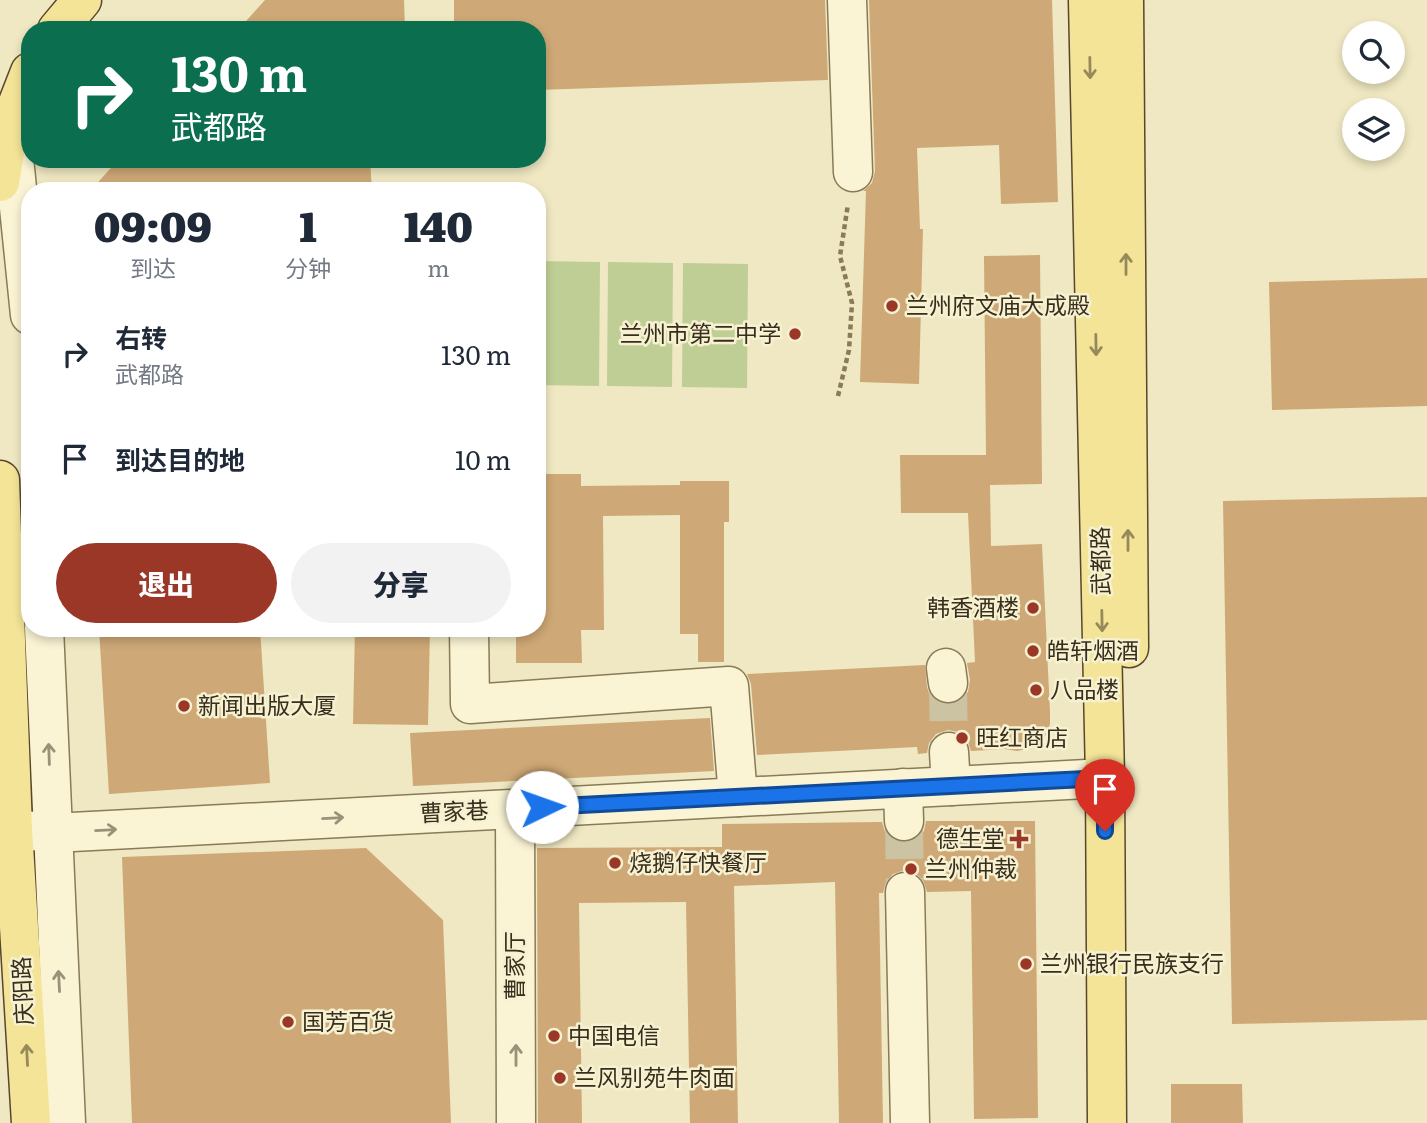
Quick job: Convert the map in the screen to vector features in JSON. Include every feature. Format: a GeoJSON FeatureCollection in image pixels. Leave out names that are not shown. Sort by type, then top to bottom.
{"type":"FeatureCollection","features":[{"type":"Feature","properties":{"kind":"main road"},"geometry":{"type":"LineString","coordinates":[[64,21],[82,0]]}},
{"type":"Feature","properties":{"kind":"main road","name":"武都路"},"geometry":{"type":"LineString","coordinates":[[1088,0],[1105,778],[1107,1123]]}},
{"type":"Feature","properties":{"kind":"main road","name":"武都路"},"geometry":{"type":"LineString","coordinates":[[1124,0],[1131,1123]]}},
{"type":"Feature","properties":{"kind":"main road"},"geometry":{"type":"LineString","coordinates":[[0,182],[10,122],[21,94]]}},
{"type":"Feature","properties":{"kind":"main road","name":"庆阳路"},"geometry":{"type":"LineString","coordinates":[[0,480],[13,829],[31,1123]]}},
{"type":"Feature","properties":{"kind":"street"},"geometry":{"type":"LineString","coordinates":[[847,0],[853,173]]}},
{"type":"Feature","properties":{"kind":"street"},"geometry":{"type":"LineString","coordinates":[[10,122],[21,228]]}},
{"type":"Feature","properties":{"kind":"street"},"geometry":{"type":"LineString","coordinates":[[44,637],[66,1123]]}},
{"type":"Feature","properties":{"kind":"street"},"geometry":{"type":"LineString","coordinates":[[469,637],[470,704],[729,686],[738,797]]}},
{"type":"Feature","properties":{"kind":"street","name":"曹家巷"},"geometry":{"type":"LineString","coordinates":[[13,829],[53,833],[738,797],[904,805],[950,769],[1105,778]]}},
{"type":"Feature","properties":{"kind":"street","name":"曹家厅"},"geometry":{"type":"LineString","coordinates":[[515,809],[516,1123]]}},
{"type":"Feature","properties":{"kind":"street"},"geometry":{"type":"LineString","coordinates":[[905,892],[910,1123]]}},
{"type":"Feature","properties":{"kind":"path"},"geometry":{"type":"LineString","coordinates":[[838,396],[849,350],[852,303],[840,256],[853,173]]}},
{"type":"Feature","properties":{"kind":"green space"},"geometry":{"type":"Polygon","coordinates":[[[546,261],[600,262],[599,386],[546,385],[546,261]]]}},
{"type":"Feature","properties":{"kind":"green space"},"geometry":{"type":"Polygon","coordinates":[[[608,262],[673,263],[672,387],[607,386],[608,262]]]}},
{"type":"Feature","properties":{"kind":"green space"},"geometry":{"type":"Polygon","coordinates":[[[683,263],[748,264],[747,388],[682,387],[683,263]]]}},
{"type":"Feature","properties":{"kind":"building"},"geometry":{"type":"Polygon","coordinates":[[[265,0],[404,0],[405,21],[246,21],[265,0]]]}},
{"type":"Feature","properties":{"kind":"building"},"geometry":{"type":"Polygon","coordinates":[[[454,0],[825,0],[828,80],[546,90],[546,21],[454,21],[454,0]]]}},
{"type":"Feature","properties":{"kind":"building"},"geometry":{"type":"Polygon","coordinates":[[[869,0],[1052,0],[1058,202],[1001,204],[999,145],[917,148],[920,229],[923,229],[919,384],[860,382],[866,191],[863,191],[872,183],[875,171],[869,0]]]}},
{"type":"Feature","properties":{"kind":"building"},"geometry":{"type":"Polygon","coordinates":[[[111,168],[371,168],[371,182],[98,182],[111,168]]]}},
{"type":"Feature","properties":{"kind":"building"},"geometry":{"type":"Polygon","coordinates":[[[1040,255],[1042,484],[990,485],[991,546],[1042,544],[1050,712],[1046,735],[1038,744],[1017,751],[971,751],[967,739],[958,732],[948,730],[936,734],[929,743],[927,753],[918,754],[917,747],[757,755],[751,684],[747,674],[925,665],[930,696],[939,703],[952,704],[961,701],[968,692],[970,680],[967,663],[975,662],[968,513],[901,513],[900,455],[986,455],[984,256],[1040,255]]]}},
{"type":"Feature","properties":{"kind":"building"},"geometry":{"type":"Polygon","coordinates":[[[1427,278],[1427,406],[1272,410],[1269,282],[1427,278]]]}},
{"type":"Feature","properties":{"kind":"building"},"geometry":{"type":"Polygon","coordinates":[[[546,474],[581,474],[581,486],[680,485],[680,481],[729,481],[729,522],[724,522],[724,662],[698,662],[698,634],[680,634],[680,515],[603,516],[604,630],[581,630],[582,663],[516,663],[516,637],[546,637],[546,474]]]}},
{"type":"Feature","properties":{"kind":"building"},"geometry":{"type":"Polygon","coordinates":[[[1427,497],[1427,1020],[1232,1024],[1223,501],[1427,497]]]}},
{"type":"Feature","properties":{"kind":"building","name":"新闻出版大厦"},"geometry":{"type":"Polygon","coordinates":[[[100,637],[261,637],[270,783],[109,794],[100,637]]]}},
{"type":"Feature","properties":{"kind":"building"},"geometry":{"type":"Polygon","coordinates":[[[355,637],[430,637],[428,725],[353,724],[355,637]]]}},
{"type":"Feature","properties":{"kind":"building"},"geometry":{"type":"Polygon","coordinates":[[[710,718],[714,771],[413,786],[410,733],[710,718]]]}},
{"type":"Feature","properties":{"kind":"building"},"geometry":{"type":"Polygon","coordinates":[[[926,821],[1035,821],[1038,1118],[974,1119],[971,891],[927,892],[923,880],[915,873],[905,870],[893,874],[886,882],[883,893],[879,893],[883,1123],[839,1123],[835,882],[734,886],[738,1123],[690,1123],[686,902],[579,903],[582,1123],[538,1123],[537,848],[722,847],[722,824],[882,822],[885,832],[893,840],[905,843],[916,839],[924,831],[926,821]]]}},
{"type":"Feature","properties":{"kind":"building","name":"国芳百货"},"geometry":{"type":"Polygon","coordinates":[[[366,848],[443,920],[451,1123],[132,1123],[122,857],[366,848]]]}},
{"type":"Feature","properties":{"kind":"building"},"geometry":{"type":"Polygon","coordinates":[[[1171,1084],[1242,1084],[1243,1123],[1171,1123],[1171,1084]]]}},
{"type":"Feature","properties":{"kind":"tunnel"},"geometry":{"type":"LineString","coordinates":[[948,683],[949,752]]}},
{"type":"Feature","properties":{"kind":"tunnel"},"geometry":{"type":"LineString","coordinates":[[904,821],[905,892]]}},
{"type":"Feature","properties":{"kind":"place","name":"兰州府文庙大成殿"},"geometry":{"type":"Point","coordinates":[892,306]}},
{"type":"Feature","properties":{"kind":"place","name":"兰州市第二中学"},"geometry":{"type":"Point","coordinates":[795,334]}},
{"type":"Feature","properties":{"kind":"place","name":"韩香酒楼"},"geometry":{"type":"Point","coordinates":[1033,608]}},
{"type":"Feature","properties":{"kind":"place","name":"皓轩烟酒"},"geometry":{"type":"Point","coordinates":[1033,651]}},
{"type":"Feature","properties":{"kind":"place","name":"八品楼"},"geometry":{"type":"Point","coordinates":[1036,690]}},
{"type":"Feature","properties":{"kind":"place","name":"新闻出版大厦"},"geometry":{"type":"Point","coordinates":[184,706]}},
{"type":"Feature","properties":{"kind":"place","name":"旺红商店"},"geometry":{"type":"Point","coordinates":[962,738]}},
{"type":"Feature","properties":{"kind":"place","name":"德生堂"},"geometry":{"type":"Point","coordinates":[1019,839]}},
{"type":"Feature","properties":{"kind":"place","name":"烧鹅仔快餐厅"},"geometry":{"type":"Point","coordinates":[615,863]}},
{"type":"Feature","properties":{"kind":"place","name":"兰州仲裁"},"geometry":{"type":"Point","coordinates":[911,869]}},
{"type":"Feature","properties":{"kind":"place","name":"兰州银行民族支行"},"geometry":{"type":"Point","coordinates":[1026,964]}},
{"type":"Feature","properties":{"kind":"place","name":"国芳百货"},"geometry":{"type":"Point","coordinates":[288,1022]}},
{"type":"Feature","properties":{"kind":"place","name":"中国电信"},"geometry":{"type":"Point","coordinates":[554,1036]}},
{"type":"Feature","properties":{"kind":"place","name":"兰风别苑牛肉面"},"geometry":{"type":"Point","coordinates":[560,1078]}},
{"type":"Feature","properties":{"kind":"route"},"geometry":{"type":"LineString","coordinates":[[542,807],[1105,778],[1105,831]]}}]}
